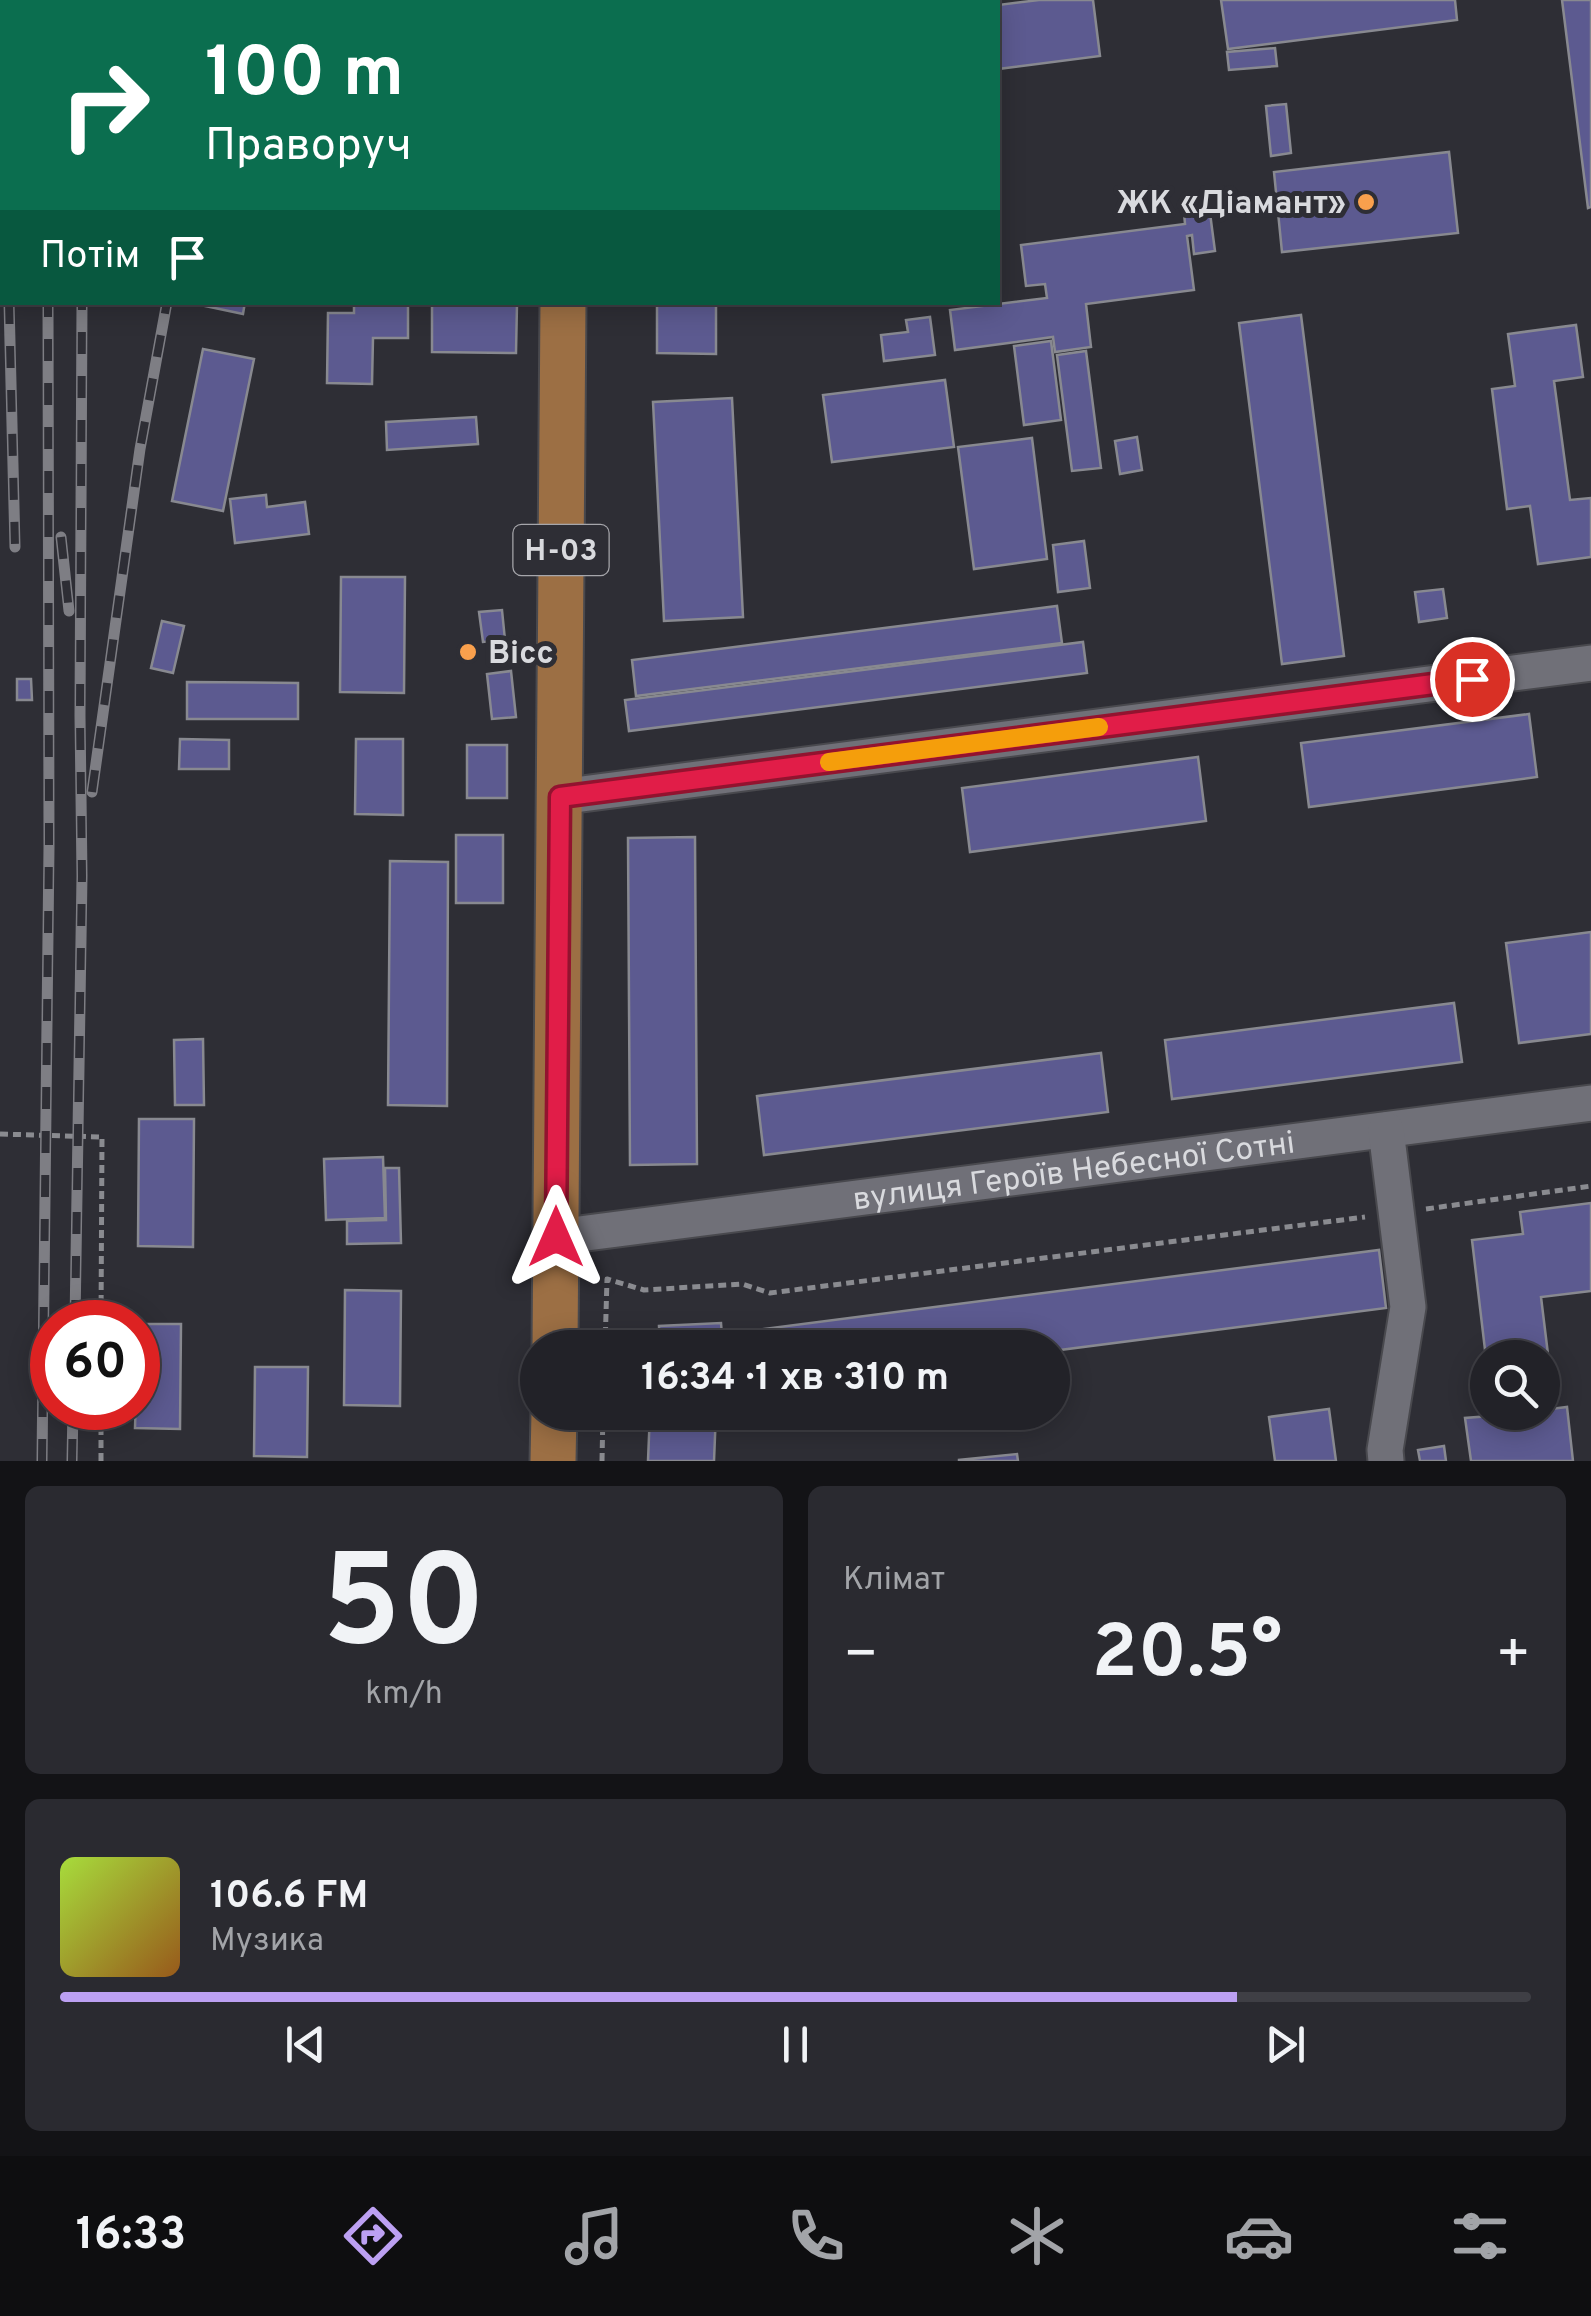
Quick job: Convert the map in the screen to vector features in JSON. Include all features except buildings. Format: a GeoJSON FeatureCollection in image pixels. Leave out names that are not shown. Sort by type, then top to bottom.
{"type":"FeatureCollection","features":[{"type":"Feature","properties":{"kind":"main road","name":"Н-03"},"geometry":{"type":"LineString","coordinates":[[555,1330],[563,305]]}},
{"type":"Feature","properties":{"kind":"main road"},"geometry":{"type":"LineString","coordinates":[[553,1461],[554,1430]]}},
{"type":"Feature","properties":{"kind":"street"},"geometry":{"type":"LineString","coordinates":[[560,797],[1591,663]]}},
{"type":"Feature","properties":{"kind":"street","name":"вулиця Героїв Небесної Сотні"},"geometry":{"type":"LineString","coordinates":[[556,1237],[1591,1103]]}},
{"type":"Feature","properties":{"kind":"street"},"geometry":{"type":"LineString","coordinates":[[1386,1130],[1408,1308],[1386,1461]]}},
{"type":"Feature","properties":{"kind":"path"},"geometry":{"type":"LineString","coordinates":[[0,1134],[102,1137],[101,1300]]}},
{"type":"Feature","properties":{"kind":"path"},"geometry":{"type":"LineString","coordinates":[[606,1330],[607,1279],[644,1290],[742,1284],[770,1293],[1591,1186]]}},
{"type":"Feature","properties":{"kind":"path"},"geometry":{"type":"LineString","coordinates":[[101,1430],[101,1461]]}},
{"type":"Feature","properties":{"kind":"path"},"geometry":{"type":"LineString","coordinates":[[602,1461],[603,1430]]}},
{"type":"Feature","properties":{"kind":"railway"},"geometry":{"type":"LineString","coordinates":[[9,305],[15,547]]}},
{"type":"Feature","properties":{"kind":"railway"},"geometry":{"type":"LineString","coordinates":[[42,1461],[49,847],[48,305]]}},
{"type":"Feature","properties":{"kind":"railway"},"geometry":{"type":"LineString","coordinates":[[75,1300],[82,876],[82,305]]}},
{"type":"Feature","properties":{"kind":"railway"},"geometry":{"type":"LineString","coordinates":[[92,792],[140,449],[166,305]]}},
{"type":"Feature","properties":{"kind":"railway"},"geometry":{"type":"LineString","coordinates":[[61,537],[69,611]]}},
{"type":"Feature","properties":{"kind":"railway"},"geometry":{"type":"LineString","coordinates":[[72,1461],[73,1430]]}},
{"type":"Feature","properties":{"kind":"slow traffic"},"geometry":{"type":"LineString","coordinates":[[829,762],[1099,727]]}},
{"type":"Feature","properties":{"kind":"place","name":"ЖК «Діамант»"},"geometry":{"type":"Point","coordinates":[1366,202]}},
{"type":"Feature","properties":{"kind":"place","name":"Вісс"},"geometry":{"type":"Point","coordinates":[468,652]}},
{"type":"Feature","properties":{"kind":"route"},"geometry":{"type":"LineString","coordinates":[[556,1237],[560,797],[1472,679]]}}]}
